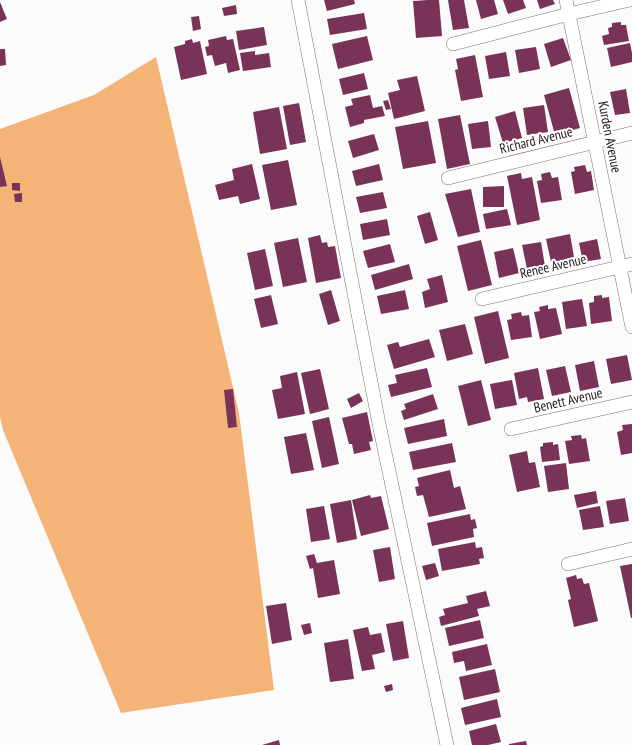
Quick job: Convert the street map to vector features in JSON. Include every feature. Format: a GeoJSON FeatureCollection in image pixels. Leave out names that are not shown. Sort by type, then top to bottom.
{"type":"FeatureCollection","features":[{"type":"Feature","properties":{"kind":"street"},"geometry":{"type":"LineString","coordinates":[[298,0],[379,424],[447,745]]}},
{"type":"Feature","properties":{"kind":"street","name":"Kurden Avenue"},"geometry":{"type":"LineString","coordinates":[[566,0],[594,142],[626,265],[632,327]]}},
{"type":"Feature","properties":{"kind":"street"},"geometry":{"type":"LineString","coordinates":[[453,44],[630,0]]}},
{"type":"Feature","properties":{"kind":"street","name":"Richard Avenue"},"geometry":{"type":"LineString","coordinates":[[448,178],[632,133]]}},
{"type":"Feature","properties":{"kind":"street","name":"Renee Avenue"},"geometry":{"type":"LineString","coordinates":[[482,300],[626,265]]}},
{"type":"Feature","properties":{"kind":"street","name":"Benett Avenue"},"geometry":{"type":"LineString","coordinates":[[511,429],[632,402]]}},
{"type":"Feature","properties":{"kind":"street"},"geometry":{"type":"LineString","coordinates":[[568,564],[632,549]]}},
{"type":"Feature","properties":{"kind":"shaded area"},"geometry":{"type":"Polygon","coordinates":[[[156,57],[239,413],[274,690],[121,713],[3,430],[0,417],[0,129],[94,95],[156,57]]]}},
{"type":"Feature","properties":{"kind":"building"},"geometry":{"type":"Polygon","coordinates":[[[324,0],[354,0],[355,4],[327,11],[324,0]]]}},
{"type":"Feature","properties":{"kind":"building"},"geometry":{"type":"Polygon","coordinates":[[[439,0],[442,36],[416,38],[413,1],[439,0]]]}},
{"type":"Feature","properties":{"kind":"building"},"geometry":{"type":"Polygon","coordinates":[[[448,0],[464,0],[469,28],[453,30],[448,0]]]}},
{"type":"Feature","properties":{"kind":"building"},"geometry":{"type":"Polygon","coordinates":[[[476,0],[494,0],[498,14],[481,19],[476,0]]]}},
{"type":"Feature","properties":{"kind":"building"},"geometry":{"type":"Polygon","coordinates":[[[503,0],[523,0],[526,8],[508,14],[503,0]]]}},
{"type":"Feature","properties":{"kind":"building"},"geometry":{"type":"Polygon","coordinates":[[[537,0],[553,0],[555,4],[540,9],[537,0]]]}},
{"type":"Feature","properties":{"kind":"building"},"geometry":{"type":"Polygon","coordinates":[[[0,2],[7,19],[0,22],[0,2]]]}},
{"type":"Feature","properties":{"kind":"building"},"geometry":{"type":"Polygon","coordinates":[[[236,5],[237,14],[224,16],[222,8],[236,5]]]}},
{"type":"Feature","properties":{"kind":"building"},"geometry":{"type":"Polygon","coordinates":[[[364,13],[367,29],[330,35],[327,19],[364,13]]]}},
{"type":"Feature","properties":{"kind":"building"},"geometry":{"type":"Polygon","coordinates":[[[199,16],[201,29],[193,31],[191,17],[199,16]]]}},
{"type":"Feature","properties":{"kind":"building"},"geometry":{"type":"Polygon","coordinates":[[[621,22],[621,25],[626,25],[629,41],[604,45],[602,36],[609,34],[608,28],[612,27],[612,23],[621,22]]]}},
{"type":"Feature","properties":{"kind":"building"},"geometry":{"type":"Polygon","coordinates":[[[264,27],[267,45],[239,50],[236,31],[264,27]]]}},
{"type":"Feature","properties":{"kind":"building"},"geometry":{"type":"Polygon","coordinates":[[[226,36],[227,40],[233,39],[240,70],[228,73],[226,63],[215,66],[212,55],[207,56],[205,47],[209,46],[208,40],[226,36]]]}},
{"type":"Feature","properties":{"kind":"building"},"geometry":{"type":"Polygon","coordinates":[[[367,36],[373,60],[338,69],[332,44],[367,36]]]}},
{"type":"Feature","properties":{"kind":"building"},"geometry":{"type":"Polygon","coordinates":[[[563,38],[571,60],[551,67],[544,44],[563,38]]]}},
{"type":"Feature","properties":{"kind":"building"},"geometry":{"type":"Polygon","coordinates":[[[192,39],[193,43],[200,41],[207,74],[181,80],[174,47],[185,44],[185,41],[192,39]]]}},
{"type":"Feature","properties":{"kind":"building"},"geometry":{"type":"Polygon","coordinates":[[[630,43],[632,62],[611,67],[607,48],[630,43]]]}},
{"type":"Feature","properties":{"kind":"building"},"geometry":{"type":"Polygon","coordinates":[[[536,47],[540,69],[519,73],[515,50],[536,47]]]}},
{"type":"Feature","properties":{"kind":"building"},"geometry":{"type":"Polygon","coordinates":[[[0,49],[5,49],[6,65],[0,66],[0,49]]]}},
{"type":"Feature","properties":{"kind":"building"},"geometry":{"type":"Polygon","coordinates":[[[255,51],[255,55],[269,53],[271,67],[243,71],[240,53],[255,51]]]}},
{"type":"Feature","properties":{"kind":"building"},"geometry":{"type":"Polygon","coordinates":[[[506,52],[510,76],[489,79],[485,56],[506,52]]]}},
{"type":"Feature","properties":{"kind":"building"},"geometry":{"type":"Polygon","coordinates":[[[475,55],[483,97],[461,101],[455,70],[458,69],[456,59],[475,55]]]}},
{"type":"Feature","properties":{"kind":"building"},"geometry":{"type":"Polygon","coordinates":[[[364,73],[368,89],[343,95],[339,79],[364,73]]]}},
{"type":"Feature","properties":{"kind":"building"},"geometry":{"type":"Polygon","coordinates":[[[417,76],[425,111],[394,119],[388,93],[400,90],[397,80],[417,76]]]}},
{"type":"Feature","properties":{"kind":"building"},"geometry":{"type":"Polygon","coordinates":[[[569,88],[580,128],[555,135],[544,95],[569,88]]]}},
{"type":"Feature","properties":{"kind":"building"},"geometry":{"type":"Polygon","coordinates":[[[626,89],[630,113],[615,115],[610,92],[626,89]]]}},
{"type":"Feature","properties":{"kind":"building"},"geometry":{"type":"Polygon","coordinates":[[[370,95],[373,108],[382,106],[385,116],[364,120],[364,123],[350,127],[345,107],[353,105],[351,99],[370,95]]]}},
{"type":"Feature","properties":{"kind":"building"},"geometry":{"type":"Polygon","coordinates":[[[388,100],[391,109],[386,110],[383,101],[388,100]]]}},
{"type":"Feature","properties":{"kind":"building"},"geometry":{"type":"Polygon","coordinates":[[[299,103],[306,142],[290,145],[283,106],[299,103]]]}},
{"type":"Feature","properties":{"kind":"building"},"geometry":{"type":"Polygon","coordinates":[[[544,105],[548,132],[527,135],[523,108],[544,105]]]}},
{"type":"Feature","properties":{"kind":"building"},"geometry":{"type":"Polygon","coordinates":[[[279,107],[287,149],[260,154],[253,112],[279,107]]]}},
{"type":"Feature","properties":{"kind":"building"},"geometry":{"type":"Polygon","coordinates":[[[515,111],[522,138],[503,143],[495,117],[515,111]]]}},
{"type":"Feature","properties":{"kind":"building"},"geometry":{"type":"Polygon","coordinates":[[[460,115],[470,164],[447,169],[438,119],[460,115]]]}},
{"type":"Feature","properties":{"kind":"building"},"geometry":{"type":"Polygon","coordinates":[[[428,121],[436,163],[403,169],[395,127],[428,121]]]}},
{"type":"Feature","properties":{"kind":"building"},"geometry":{"type":"Polygon","coordinates":[[[488,121],[491,147],[472,149],[468,124],[488,121]]]}},
{"type":"Feature","properties":{"kind":"building"},"geometry":{"type":"Polygon","coordinates":[[[374,134],[379,150],[353,158],[348,141],[374,134]]]}},
{"type":"Feature","properties":{"kind":"building"},"geometry":{"type":"Polygon","coordinates":[[[0,157],[7,186],[0,187],[0,157]]]}},
{"type":"Feature","properties":{"kind":"building"},"geometry":{"type":"Polygon","coordinates":[[[288,160],[297,205],[271,210],[262,165],[288,160]]]}},
{"type":"Feature","properties":{"kind":"building"},"geometry":{"type":"Polygon","coordinates":[[[252,164],[260,199],[240,204],[238,196],[219,200],[215,185],[234,180],[232,169],[252,164]]]}},
{"type":"Feature","properties":{"kind":"building"},"geometry":{"type":"Polygon","coordinates":[[[379,164],[383,180],[356,186],[352,171],[379,164]]]}},
{"type":"Feature","properties":{"kind":"building"},"geometry":{"type":"Polygon","coordinates":[[[585,165],[587,172],[591,171],[594,190],[575,194],[571,172],[575,171],[574,167],[585,165]]]}},
{"type":"Feature","properties":{"kind":"building"},"geometry":{"type":"Polygon","coordinates":[[[550,172],[552,178],[558,177],[562,200],[541,203],[537,181],[542,180],[541,174],[550,172]]]}},
{"type":"Feature","properties":{"kind":"building"},"geometry":{"type":"Polygon","coordinates":[[[521,173],[522,179],[532,177],[540,220],[517,225],[507,176],[521,173]]]}},
{"type":"Feature","properties":{"kind":"building"},"geometry":{"type":"Polygon","coordinates":[[[12,183],[20,183],[20,191],[12,190],[12,183]]]}},
{"type":"Feature","properties":{"kind":"building"},"geometry":{"type":"Polygon","coordinates":[[[504,186],[504,207],[483,207],[483,187],[504,186]]]}},
{"type":"Feature","properties":{"kind":"building"},"geometry":{"type":"Polygon","coordinates":[[[471,189],[480,232],[458,237],[445,194],[471,189]]]}},
{"type":"Feature","properties":{"kind":"building"},"geometry":{"type":"Polygon","coordinates":[[[383,192],[387,208],[360,213],[356,197],[383,192]]]}},
{"type":"Feature","properties":{"kind":"building"},"geometry":{"type":"Polygon","coordinates":[[[22,193],[22,202],[15,202],[14,194],[22,193]]]}},
{"type":"Feature","properties":{"kind":"building"},"geometry":{"type":"Polygon","coordinates":[[[507,209],[511,225],[486,229],[483,214],[507,209]]]}},
{"type":"Feature","properties":{"kind":"building"},"geometry":{"type":"Polygon","coordinates":[[[430,212],[438,240],[425,244],[417,216],[430,212]]]}},
{"type":"Feature","properties":{"kind":"building"},"geometry":{"type":"Polygon","coordinates":[[[387,219],[390,235],[363,240],[360,224],[387,219]]]}},
{"type":"Feature","properties":{"kind":"building"},"geometry":{"type":"Polygon","coordinates":[[[570,234],[574,257],[566,259],[567,263],[559,264],[557,261],[551,262],[546,239],[570,234]]]}},
{"type":"Feature","properties":{"kind":"building"},"geometry":{"type":"Polygon","coordinates":[[[320,235],[322,243],[327,242],[328,247],[335,246],[341,278],[316,283],[308,238],[320,235]]]}},
{"type":"Feature","properties":{"kind":"building"},"geometry":{"type":"Polygon","coordinates":[[[298,238],[307,282],[283,287],[274,243],[298,238]]]}},
{"type":"Feature","properties":{"kind":"building"},"geometry":{"type":"Polygon","coordinates":[[[597,239],[601,259],[583,262],[579,243],[597,239]]]}},
{"type":"Feature","properties":{"kind":"building"},"geometry":{"type":"Polygon","coordinates":[[[481,240],[492,285],[468,291],[457,246],[481,240]]]}},
{"type":"Feature","properties":{"kind":"building"},"geometry":{"type":"Polygon","coordinates":[[[541,242],[545,266],[527,269],[522,245],[541,242]]]}},
{"type":"Feature","properties":{"kind":"building"},"geometry":{"type":"Polygon","coordinates":[[[390,244],[395,262],[368,268],[363,251],[390,244]]]}},
{"type":"Feature","properties":{"kind":"building"},"geometry":{"type":"Polygon","coordinates":[[[513,248],[519,273],[499,278],[494,252],[513,248]]]}},
{"type":"Feature","properties":{"kind":"building"},"geometry":{"type":"Polygon","coordinates":[[[265,249],[273,286],[255,290],[247,253],[265,249]]]}},
{"type":"Feature","properties":{"kind":"building"},"geometry":{"type":"Polygon","coordinates":[[[409,264],[413,279],[375,290],[371,275],[409,264]]]}},
{"type":"Feature","properties":{"kind":"building"},"geometry":{"type":"Polygon","coordinates":[[[442,275],[448,302],[425,308],[422,292],[430,289],[427,279],[442,275]]]}},
{"type":"Feature","properties":{"kind":"building"},"geometry":{"type":"Polygon","coordinates":[[[331,290],[340,321],[328,325],[319,294],[331,290]]]}},
{"type":"Feature","properties":{"kind":"building"},"geometry":{"type":"Polygon","coordinates":[[[405,290],[409,309],[381,314],[377,296],[405,290]]]}},
{"type":"Feature","properties":{"kind":"building"},"geometry":{"type":"Polygon","coordinates":[[[271,295],[278,324],[261,328],[254,299],[271,295]]]}},
{"type":"Feature","properties":{"kind":"building"},"geometry":{"type":"Polygon","coordinates":[[[602,295],[602,298],[609,297],[612,321],[591,324],[589,303],[594,302],[594,296],[602,295]]]}},
{"type":"Feature","properties":{"kind":"building"},"geometry":{"type":"Polygon","coordinates":[[[582,299],[587,326],[566,329],[562,302],[582,299]]]}},
{"type":"Feature","properties":{"kind":"building"},"geometry":{"type":"Polygon","coordinates":[[[548,305],[548,309],[556,308],[562,334],[540,339],[534,312],[540,311],[539,307],[548,305]]]}},
{"type":"Feature","properties":{"kind":"building"},"geometry":{"type":"Polygon","coordinates":[[[498,311],[509,358],[485,364],[474,317],[498,311]]]}},
{"type":"Feature","properties":{"kind":"building"},"geometry":{"type":"Polygon","coordinates":[[[521,312],[522,316],[529,315],[532,337],[511,340],[507,320],[512,319],[511,314],[521,312]]]}},
{"type":"Feature","properties":{"kind":"building"},"geometry":{"type":"Polygon","coordinates":[[[465,324],[473,354],[447,361],[439,330],[465,324]]]}},
{"type":"Feature","properties":{"kind":"building"},"geometry":{"type":"Polygon","coordinates":[[[429,339],[435,357],[394,369],[387,345],[398,342],[400,347],[429,339]]]}},
{"type":"Feature","properties":{"kind":"building"},"geometry":{"type":"Polygon","coordinates":[[[627,355],[632,380],[611,384],[606,359],[627,355]]]}},
{"type":"Feature","properties":{"kind":"building"},"geometry":{"type":"Polygon","coordinates":[[[594,361],[599,387],[580,391],[575,365],[594,361]]]}},
{"type":"Feature","properties":{"kind":"building"},"geometry":{"type":"Polygon","coordinates":[[[565,366],[571,392],[552,396],[546,370],[565,366]]]}},
{"type":"Feature","properties":{"kind":"building"},"geometry":{"type":"Polygon","coordinates":[[[427,368],[432,387],[391,397],[388,385],[397,383],[395,375],[427,368]]]}},
{"type":"Feature","properties":{"kind":"building"},"geometry":{"type":"Polygon","coordinates":[[[538,368],[544,399],[528,402],[527,397],[519,399],[514,373],[538,368]]]}},
{"type":"Feature","properties":{"kind":"building"},"geometry":{"type":"Polygon","coordinates":[[[320,369],[329,409],[310,414],[301,373],[320,369]]]}},
{"type":"Feature","properties":{"kind":"building"},"geometry":{"type":"Polygon","coordinates":[[[297,372],[305,414],[278,419],[272,390],[282,388],[280,376],[297,372]]]}},
{"type":"Feature","properties":{"kind":"building"},"geometry":{"type":"Polygon","coordinates":[[[481,380],[491,420],[468,426],[458,386],[481,380]]]}},
{"type":"Feature","properties":{"kind":"building"},"geometry":{"type":"Polygon","coordinates":[[[512,380],[517,405],[495,409],[490,384],[512,380]]]}},
{"type":"Feature","properties":{"kind":"building"},"geometry":{"type":"Polygon","coordinates":[[[233,389],[237,427],[228,428],[224,390],[233,389]]]}},
{"type":"Feature","properties":{"kind":"building"},"geometry":{"type":"Polygon","coordinates":[[[359,393],[363,401],[351,408],[347,399],[359,393]]]}},
{"type":"Feature","properties":{"kind":"building"},"geometry":{"type":"Polygon","coordinates":[[[433,394],[438,409],[404,420],[401,411],[406,409],[404,404],[433,394]]]}},
{"type":"Feature","properties":{"kind":"building"},"geometry":{"type":"Polygon","coordinates":[[[367,412],[373,441],[369,442],[371,450],[354,454],[352,444],[349,444],[342,418],[367,412]]]}},
{"type":"Feature","properties":{"kind":"building"},"geometry":{"type":"Polygon","coordinates":[[[329,417],[339,464],[322,468],[312,421],[329,417]]]}},
{"type":"Feature","properties":{"kind":"building"},"geometry":{"type":"Polygon","coordinates":[[[444,419],[447,436],[408,444],[404,428],[444,419]]]}},
{"type":"Feature","properties":{"kind":"building"},"geometry":{"type":"Polygon","coordinates":[[[632,424],[632,453],[621,455],[617,432],[623,430],[622,425],[632,424]]]}},
{"type":"Feature","properties":{"kind":"building"},"geometry":{"type":"Polygon","coordinates":[[[306,433],[314,470],[291,474],[284,437],[306,433]]]}},
{"type":"Feature","properties":{"kind":"building"},"geometry":{"type":"Polygon","coordinates":[[[581,435],[582,439],[586,438],[590,461],[569,464],[565,441],[572,440],[571,436],[581,435]]]}},
{"type":"Feature","properties":{"kind":"building"},"geometry":{"type":"Polygon","coordinates":[[[553,442],[553,445],[558,444],[560,460],[542,462],[540,447],[543,446],[543,443],[553,442]]]}},
{"type":"Feature","properties":{"kind":"building"},"geometry":{"type":"Polygon","coordinates":[[[452,443],[456,462],[413,470],[409,452],[452,443]]]}},
{"type":"Feature","properties":{"kind":"building"},"geometry":{"type":"Polygon","coordinates":[[[527,451],[529,463],[535,462],[540,487],[517,492],[509,455],[527,451]]]}},
{"type":"Feature","properties":{"kind":"building"},"geometry":{"type":"Polygon","coordinates":[[[566,463],[569,489],[548,492],[544,466],[566,463]]]}},
{"type":"Feature","properties":{"kind":"building"},"geometry":{"type":"Polygon","coordinates":[[[450,470],[454,488],[460,486],[466,509],[429,517],[423,495],[417,496],[415,487],[419,486],[417,478],[450,470]]]}},
{"type":"Feature","properties":{"kind":"building"},"geometry":{"type":"Polygon","coordinates":[[[596,491],[598,503],[577,508],[574,495],[596,491]]]}},
{"type":"Feature","properties":{"kind":"building"},"geometry":{"type":"Polygon","coordinates":[[[370,495],[371,498],[381,496],[389,529],[361,536],[352,500],[370,495]]]}},
{"type":"Feature","properties":{"kind":"building"},"geometry":{"type":"Polygon","coordinates":[[[625,498],[629,521],[610,524],[606,501],[625,498]]]}},
{"type":"Feature","properties":{"kind":"building"},"geometry":{"type":"Polygon","coordinates":[[[351,500],[357,539],[337,543],[330,504],[351,500]]]}},
{"type":"Feature","properties":{"kind":"building"},"geometry":{"type":"Polygon","coordinates":[[[324,506],[330,539],[311,542],[306,509],[324,506]]]}},
{"type":"Feature","properties":{"kind":"building"},"geometry":{"type":"Polygon","coordinates":[[[600,506],[604,527],[583,530],[579,510],[600,506]]]}},
{"type":"Feature","properties":{"kind":"building"},"geometry":{"type":"Polygon","coordinates":[[[470,514],[471,520],[475,519],[477,528],[473,529],[474,537],[432,546],[427,523],[470,514]]]}},
{"type":"Feature","properties":{"kind":"building"},"geometry":{"type":"Polygon","coordinates":[[[475,542],[476,548],[482,547],[484,558],[479,559],[480,564],[442,571],[438,549],[475,542]]]}},
{"type":"Feature","properties":{"kind":"building"},"geometry":{"type":"Polygon","coordinates":[[[390,547],[395,579],[379,582],[373,550],[390,547]]]}},
{"type":"Feature","properties":{"kind":"building"},"geometry":{"type":"Polygon","coordinates":[[[314,554],[317,563],[334,560],[340,594],[318,598],[313,568],[310,569],[306,556],[314,554]]]}},
{"type":"Feature","properties":{"kind":"building"},"geometry":{"type":"Polygon","coordinates":[[[435,563],[439,576],[426,580],[422,566],[435,563]]]}},
{"type":"Feature","properties":{"kind":"building"},"geometry":{"type":"Polygon","coordinates":[[[632,564],[632,618],[631,618],[620,566],[632,564]]]}},
{"type":"Feature","properties":{"kind":"building"},"geometry":{"type":"Polygon","coordinates":[[[576,575],[577,579],[582,578],[584,584],[589,583],[598,621],[574,627],[568,600],[571,599],[566,578],[576,575]]]}},
{"type":"Feature","properties":{"kind":"building"},"geometry":{"type":"Polygon","coordinates":[[[486,591],[490,606],[477,609],[479,616],[441,626],[439,617],[445,615],[443,609],[468,603],[466,596],[486,591]]]}},
{"type":"Feature","properties":{"kind":"building"},"geometry":{"type":"Polygon","coordinates":[[[286,603],[292,640],[272,644],[266,606],[286,603]]]}},
{"type":"Feature","properties":{"kind":"building"},"geometry":{"type":"Polygon","coordinates":[[[480,620],[484,638],[449,646],[445,628],[480,620]]]}},
{"type":"Feature","properties":{"kind":"building"},"geometry":{"type":"Polygon","coordinates":[[[403,621],[409,658],[393,661],[386,624],[403,621]]]}},
{"type":"Feature","properties":{"kind":"building"},"geometry":{"type":"Polygon","coordinates":[[[310,623],[312,633],[304,635],[301,625],[310,623]]]}},
{"type":"Feature","properties":{"kind":"building"},"geometry":{"type":"Polygon","coordinates":[[[368,627],[370,635],[381,633],[385,652],[372,655],[375,669],[362,671],[353,630],[368,627]]]}},
{"type":"Feature","properties":{"kind":"building"},"geometry":{"type":"Polygon","coordinates":[[[348,639],[354,679],[330,682],[324,643],[348,639]]]}},
{"type":"Feature","properties":{"kind":"building"},"geometry":{"type":"Polygon","coordinates":[[[487,644],[492,665],[466,671],[464,661],[454,663],[452,652],[487,644]]]}},
{"type":"Feature","properties":{"kind":"building"},"geometry":{"type":"Polygon","coordinates":[[[495,669],[500,692],[464,700],[459,677],[495,669]]]}},
{"type":"Feature","properties":{"kind":"building"},"geometry":{"type":"Polygon","coordinates":[[[392,684],[393,690],[386,692],[384,686],[392,684]]]}},
{"type":"Feature","properties":{"kind":"building"},"geometry":{"type":"Polygon","coordinates":[[[497,699],[501,717],[465,725],[461,708],[497,699]]]}},
{"type":"Feature","properties":{"kind":"building"},"geometry":{"type":"Polygon","coordinates":[[[496,724],[501,742],[488,745],[472,745],[469,731],[496,724]]]}},
{"type":"Feature","properties":{"kind":"building"},"geometry":{"type":"Polygon","coordinates":[[[279,740],[280,745],[262,745],[279,740]]]}},
{"type":"Feature","properties":{"kind":"building"},"geometry":{"type":"Polygon","coordinates":[[[526,741],[527,745],[509,745],[509,744],[526,741]]]}}]}
